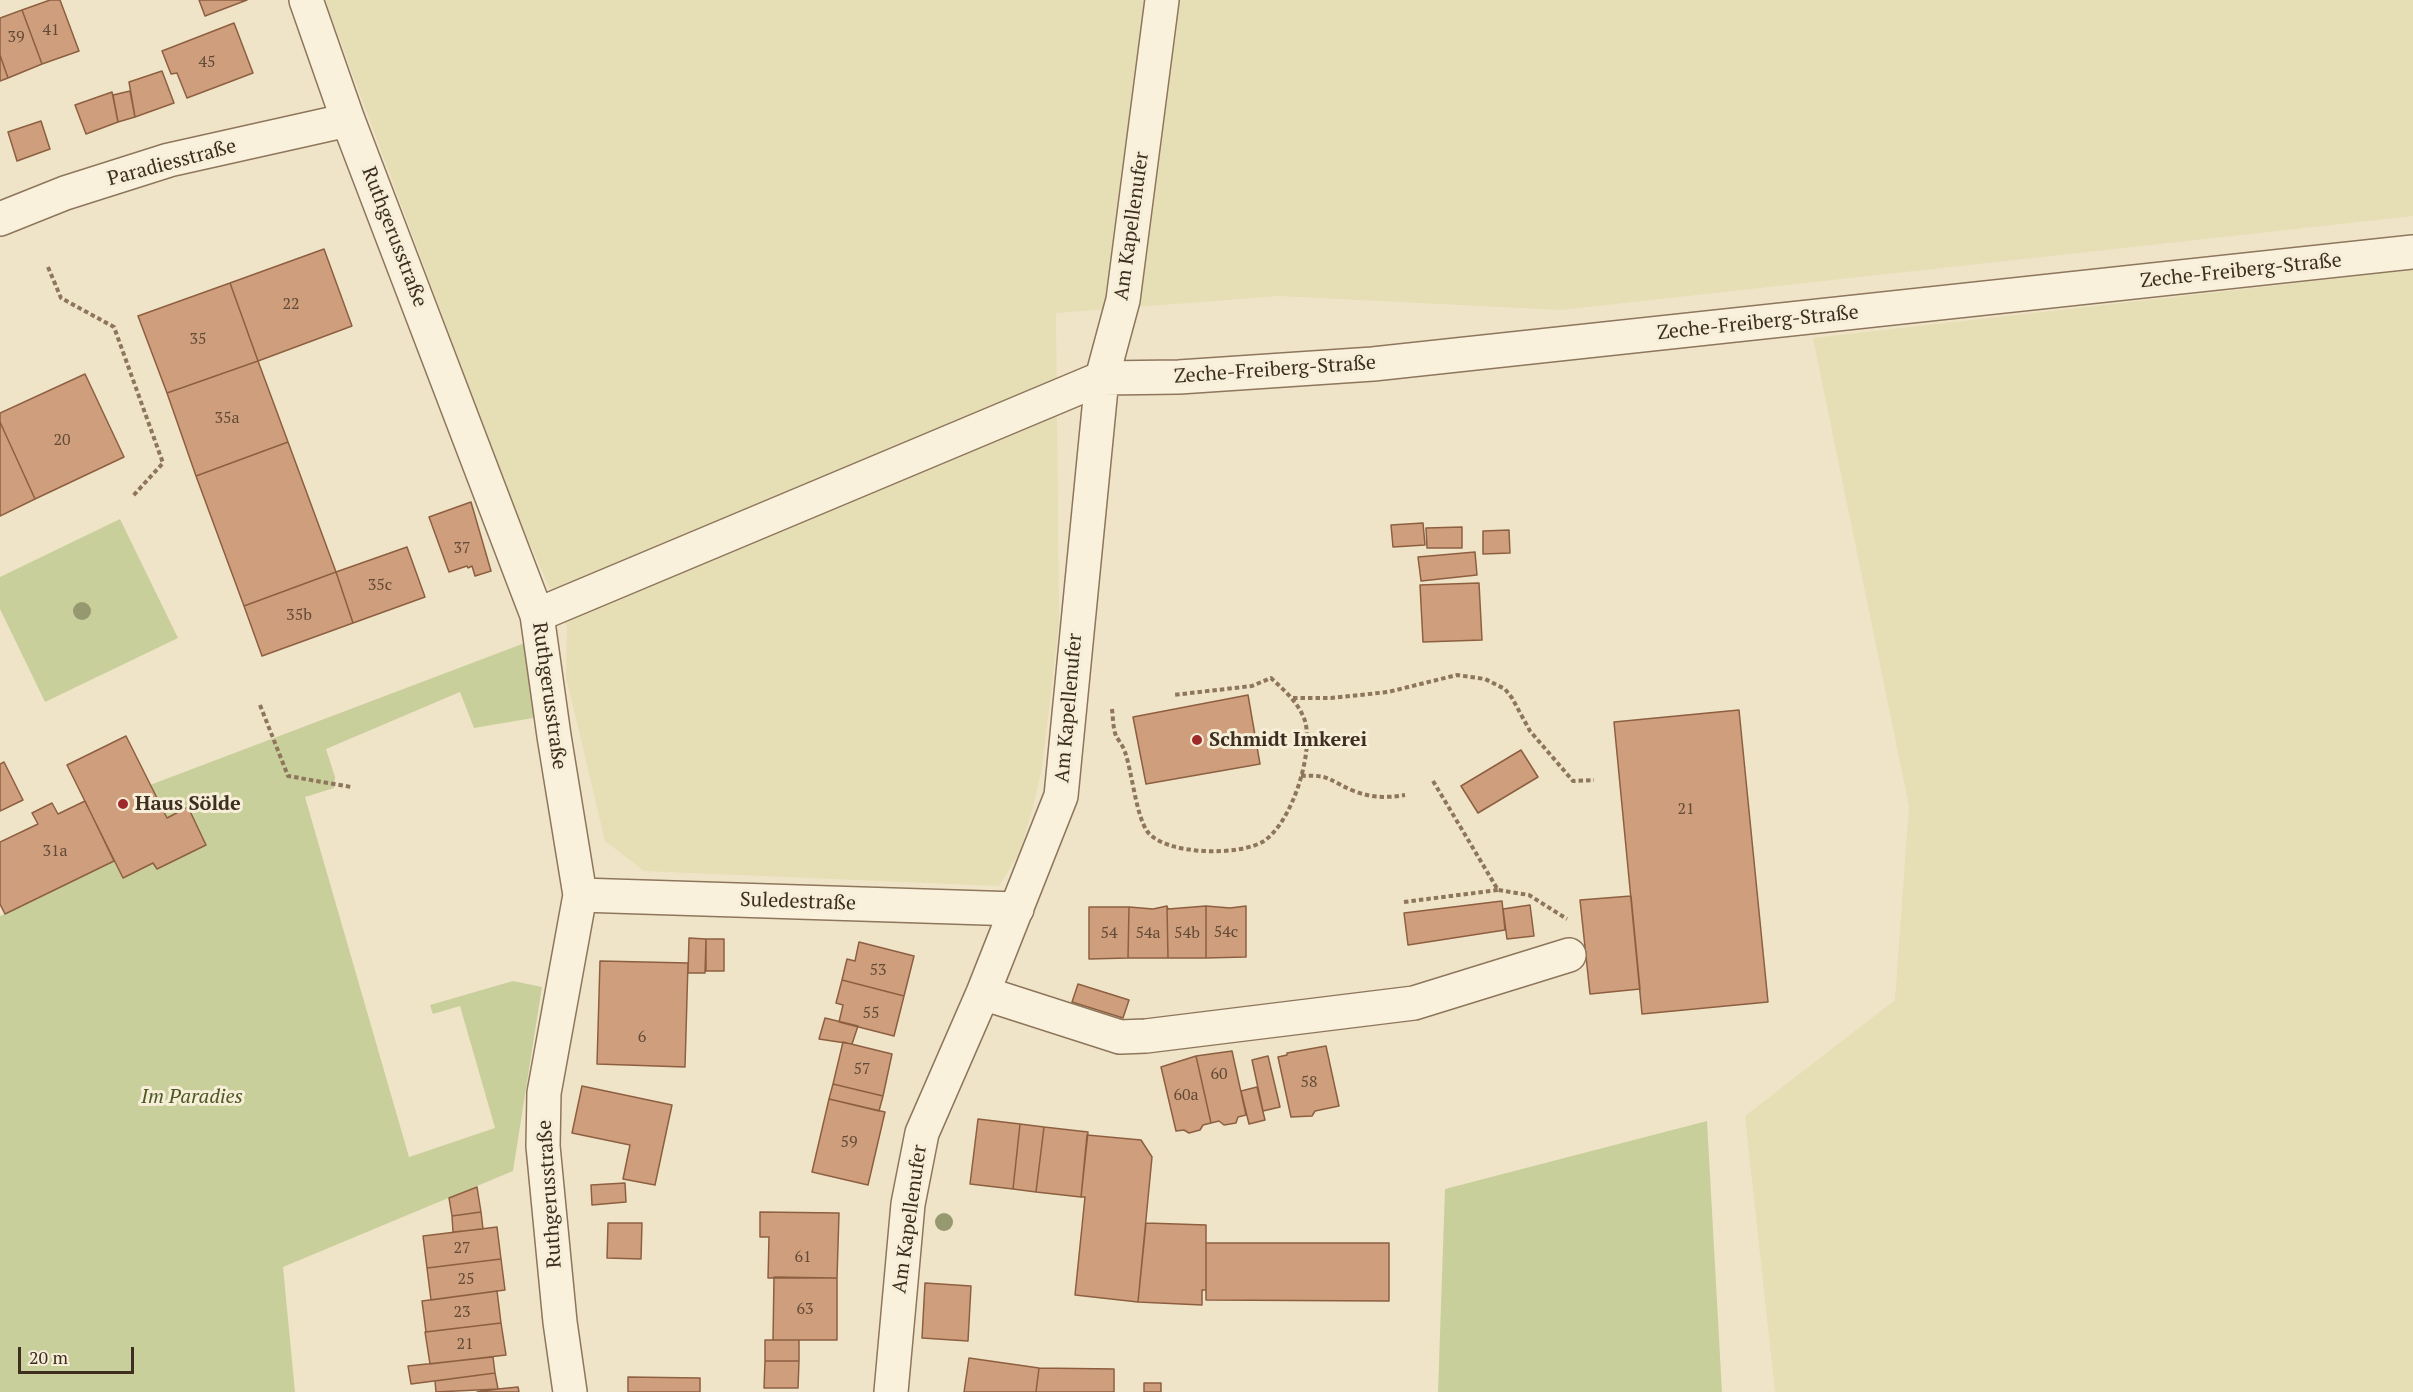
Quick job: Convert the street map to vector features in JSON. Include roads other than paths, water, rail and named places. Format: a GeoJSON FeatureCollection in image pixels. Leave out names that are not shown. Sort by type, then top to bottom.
{"type":"FeatureCollection","features":[{"type":"Feature","properties":{"kind":"street","name":"Ruthgerusstraße"},"geometry":{"type":"LineString","coordinates":[[306,0],[348,120],[537,615],[580,895],[544,1093],[543,1146],[560,1322],[570,1392]]}},
{"type":"Feature","properties":{"kind":"street","name":"Am Kapellenufer"},"geometry":{"type":"LineString","coordinates":[[891,1392],[908,1204],[922,1133],[1017,909],[1060,796],[1102,378],[1123,300],[1162,0]]}},
{"type":"Feature","properties":{"kind":"street","name":"Paradiesstraße"},"geometry":{"type":"LineString","coordinates":[[0,219],[64,194],[169,160],[348,120]]}},
{"type":"Feature","properties":{"kind":"street","name":"Zeche-Freiberg-Straße"},"geometry":{"type":"LineString","coordinates":[[1102,378],[1179,377],[1373,364],[2413,252]]}},
{"type":"Feature","properties":{"kind":"street"},"geometry":{"type":"LineString","coordinates":[[537,615],[1102,378]]}},
{"type":"Feature","properties":{"kind":"street","name":"Suledestraße"},"geometry":{"type":"LineString","coordinates":[[580,895],[1017,909]]}},
{"type":"Feature","properties":{"kind":"street"},"geometry":{"type":"LineString","coordinates":[[982,993],[1120,1036],[1146,1036],[1414,1003],[1569,955]]}},
{"type":"Feature","properties":{"kind":"place","name":"Schmidt Imkerei"},"geometry":{"type":"Point","coordinates":[1197,740]}},
{"type":"Feature","properties":{"kind":"place","name":"Haus Sölde"},"geometry":{"type":"Point","coordinates":[123,804]}},
{"type":"Feature","properties":{"kind":"park label","name":"Im Paradies"},"geometry":{"type":"Point","coordinates":[192,1097]}}]}
